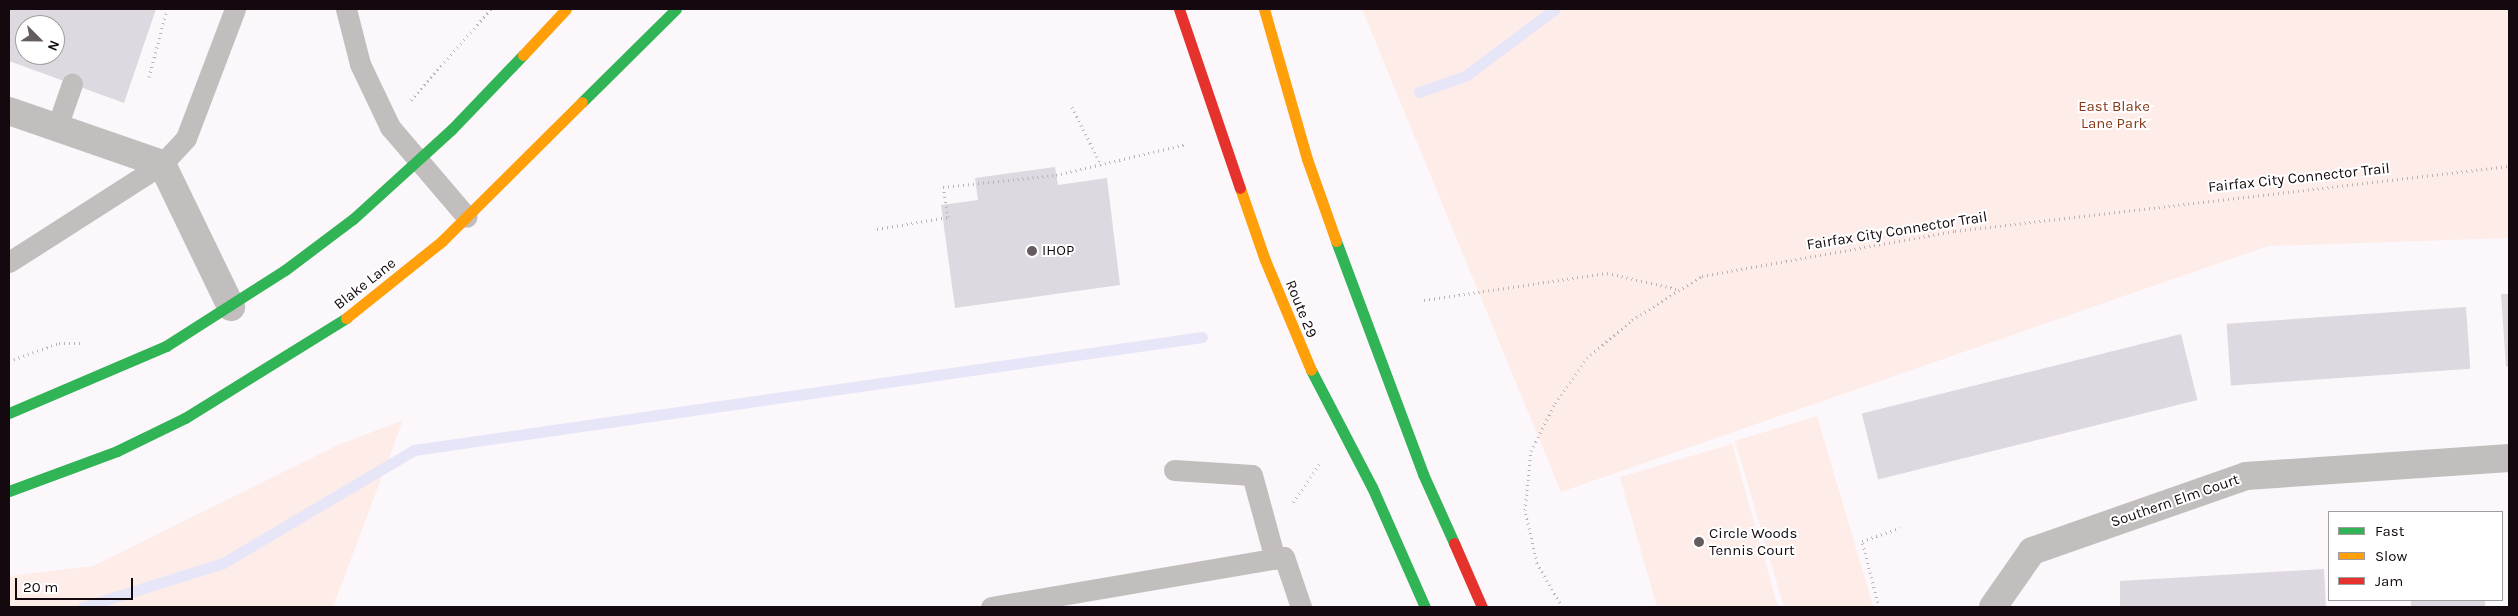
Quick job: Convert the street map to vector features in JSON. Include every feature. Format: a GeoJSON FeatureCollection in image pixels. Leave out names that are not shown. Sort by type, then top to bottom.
{"type":"FeatureCollection","features":[{"type":"Feature","properties":{"kind":"main road"},"geometry":{"type":"LineString","coordinates":[[9,413],[166,346],[231,307],[353,218],[419,159],[566,9]]}},
{"type":"Feature","properties":{"kind":"main road","name":"Blake Lane"},"geometry":{"type":"LineString","coordinates":[[9,491],[116,451],[259,377],[384,290],[467,217],[676,9]]}},
{"type":"Feature","properties":{"kind":"main road","name":"Route 29"},"geometry":{"type":"LineString","coordinates":[[1179,9],[1265,260],[1299,346],[1372,487],[1425,607]]}},
{"type":"Feature","properties":{"kind":"main road"},"geometry":{"type":"LineString","coordinates":[[1264,9],[1307,159],[1356,299],[1423,474],[1482,607]]}},
{"type":"Feature","properties":{"kind":"street"},"geometry":{"type":"LineString","coordinates":[[9,111],[162,164],[231,307]]}},
{"type":"Feature","properties":{"kind":"street","name":"Southern Elm Court"},"geometry":{"type":"LineString","coordinates":[[1993,607],[2032,551],[2246,476],[2509,458]]}},
{"type":"Feature","properties":{"kind":"lane"},"geometry":{"type":"LineString","coordinates":[[9,262],[162,164],[186,138],[235,9]]}},
{"type":"Feature","properties":{"kind":"lane"},"geometry":{"type":"LineString","coordinates":[[348,9],[374,99],[390,127],[467,217]]}},
{"type":"Feature","properties":{"kind":"lane"},"geometry":{"type":"LineString","coordinates":[[57,127],[72,84]]}},
{"type":"Feature","properties":{"kind":"lane"},"geometry":{"type":"LineString","coordinates":[[1174,470],[1252,475],[1274,559]]}},
{"type":"Feature","properties":{"kind":"lane"},"geometry":{"type":"LineString","coordinates":[[991,607],[1284,557],[1301,607]]}},
{"type":"Feature","properties":{"kind":"path"},"geometry":{"type":"LineString","coordinates":[[149,77],[167,9]]}},
{"type":"Feature","properties":{"kind":"path"},"geometry":{"type":"LineString","coordinates":[[430,75],[491,9]]}},
{"type":"Feature","properties":{"kind":"path"},"geometry":{"type":"LineString","coordinates":[[1072,107],[1101,165]]}},
{"type":"Feature","properties":{"kind":"path"},"geometry":{"type":"LineString","coordinates":[[877,229],[948,217],[943,187],[1056,175],[1186,144]]}},
{"type":"Feature","properties":{"kind":"path","name":"Fairfax City Connector Trail"},"geometry":{"type":"LineString","coordinates":[[1562,607],[1537,563],[1525,510],[1531,451],[1555,403],[1587,358],[1632,320],[1702,276],[1955,231],[2509,166]]}},
{"type":"Feature","properties":{"kind":"path"},"geometry":{"type":"LineString","coordinates":[[1424,300],[1607,273],[1677,290]]}},
{"type":"Feature","properties":{"kind":"path"},"geometry":{"type":"LineString","coordinates":[[9,361],[59,342]]}},
{"type":"Feature","properties":{"kind":"path"},"geometry":{"type":"LineString","coordinates":[[1290,506],[1327,454]]}},
{"type":"Feature","properties":{"kind":"path"},"geometry":{"type":"LineString","coordinates":[[1879,607],[1862,541],[1900,528]]}},
{"type":"Feature","properties":{"kind":"green space","name":"East Blake Lane Park"},"geometry":{"type":"Polygon","coordinates":[[[1362,9],[2509,9],[2509,238],[2268,246],[1561,492],[1362,9]]]}},
{"type":"Feature","properties":{"kind":"green space"},"geometry":{"type":"Polygon","coordinates":[[[1817,416],[1873,606],[1784,607],[1735,441],[1817,416]]]}},
{"type":"Feature","properties":{"kind":"green space"},"geometry":{"type":"Polygon","coordinates":[[[403,420],[333,607],[9,607],[9,576],[93,566],[336,446],[403,420]]]}},
{"type":"Feature","properties":{"kind":"green space","name":"Circle Woods Tennis Court"},"geometry":{"type":"Polygon","coordinates":[[[1732,444],[1778,607],[1657,607],[1620,477],[1732,444]]]}},
{"type":"Feature","properties":{"kind":"building"},"geometry":{"type":"Polygon","coordinates":[[[9,9],[156,9],[124,103],[20,65],[65,65],[65,15],[15,15],[15,63],[9,61],[9,9]]]}},
{"type":"Feature","properties":{"kind":"building","name":"IHOP"},"geometry":{"type":"Polygon","coordinates":[[[1055,167],[1058,185],[1107,178],[1120,285],[955,308],[941,205],[978,200],[975,178],[1055,167]]]}},
{"type":"Feature","properties":{"kind":"building"},"geometry":{"type":"Polygon","coordinates":[[[2501,294],[2509,294],[2509,366],[2506,367],[2501,294]]]}},
{"type":"Feature","properties":{"kind":"building"},"geometry":{"type":"Polygon","coordinates":[[[2466,307],[2470,369],[2231,386],[2227,324],[2466,307]]]}},
{"type":"Feature","properties":{"kind":"building"},"geometry":{"type":"Polygon","coordinates":[[[2181,334],[2197,400],[1878,480],[1862,414],[2181,334]]]}},
{"type":"Feature","properties":{"kind":"building"},"geometry":{"type":"Polygon","coordinates":[[[2324,569],[2326,607],[2120,607],[2120,581],[2324,569]]]}},
{"type":"Feature","properties":{"kind":"building"},"geometry":{"type":"Polygon","coordinates":[[[2411,601],[2485,601],[2485,607],[2411,607],[2411,601]]]}},
{"type":"Feature","properties":{"kind":"waterway"},"geometry":{"type":"LineString","coordinates":[[1419,92],[1465,76],[1555,9]]}},
{"type":"Feature","properties":{"kind":"waterway"},"geometry":{"type":"LineString","coordinates":[[83,607],[223,563],[414,450],[1202,337]]}},
{"type":"Feature","properties":{"kind":"traffic: fast"},"geometry":{"type":"LineString","coordinates":[[582,102],[676,9]]}},
{"type":"Feature","properties":{"kind":"traffic: fast"},"geometry":{"type":"LineString","coordinates":[[9,413],[166,346],[285,270],[353,219],[452,129],[523,55]]}},
{"type":"Feature","properties":{"kind":"traffic: fast"},"geometry":{"type":"LineString","coordinates":[[1336,241],[1423,474],[1454,543]]}},
{"type":"Feature","properties":{"kind":"traffic: fast"},"geometry":{"type":"LineString","coordinates":[[9,491],[117,451],[185,418],[346,318]]}},
{"type":"Feature","properties":{"kind":"traffic: fast"},"geometry":{"type":"LineString","coordinates":[[1311,370],[1372,487],[1425,607]]}},
{"type":"Feature","properties":{"kind":"traffic: slow"},"geometry":{"type":"LineString","coordinates":[[523,55],[566,9]]}},
{"type":"Feature","properties":{"kind":"traffic: slow"},"geometry":{"type":"LineString","coordinates":[[1264,9],[1307,159],[1336,241]]}},
{"type":"Feature","properties":{"kind":"traffic: slow"},"geometry":{"type":"LineString","coordinates":[[346,318],[442,241],[582,102]]}},
{"type":"Feature","properties":{"kind":"traffic: slow"},"geometry":{"type":"LineString","coordinates":[[1240,188],[1265,260],[1311,370]]}},
{"type":"Feature","properties":{"kind":"traffic: jam"},"geometry":{"type":"LineString","coordinates":[[1179,9],[1240,188]]}},
{"type":"Feature","properties":{"kind":"traffic: jam"},"geometry":{"type":"LineString","coordinates":[[1454,543],[1482,607]]}},
{"type":"Feature","properties":{"kind":"place","name":"IHOP"},"geometry":{"type":"Point","coordinates":[1032,251]}},
{"type":"Feature","properties":{"kind":"place","name":"Circle Woods Tennis Court"},"geometry":{"type":"Point","coordinates":[1699,542]}}]}
